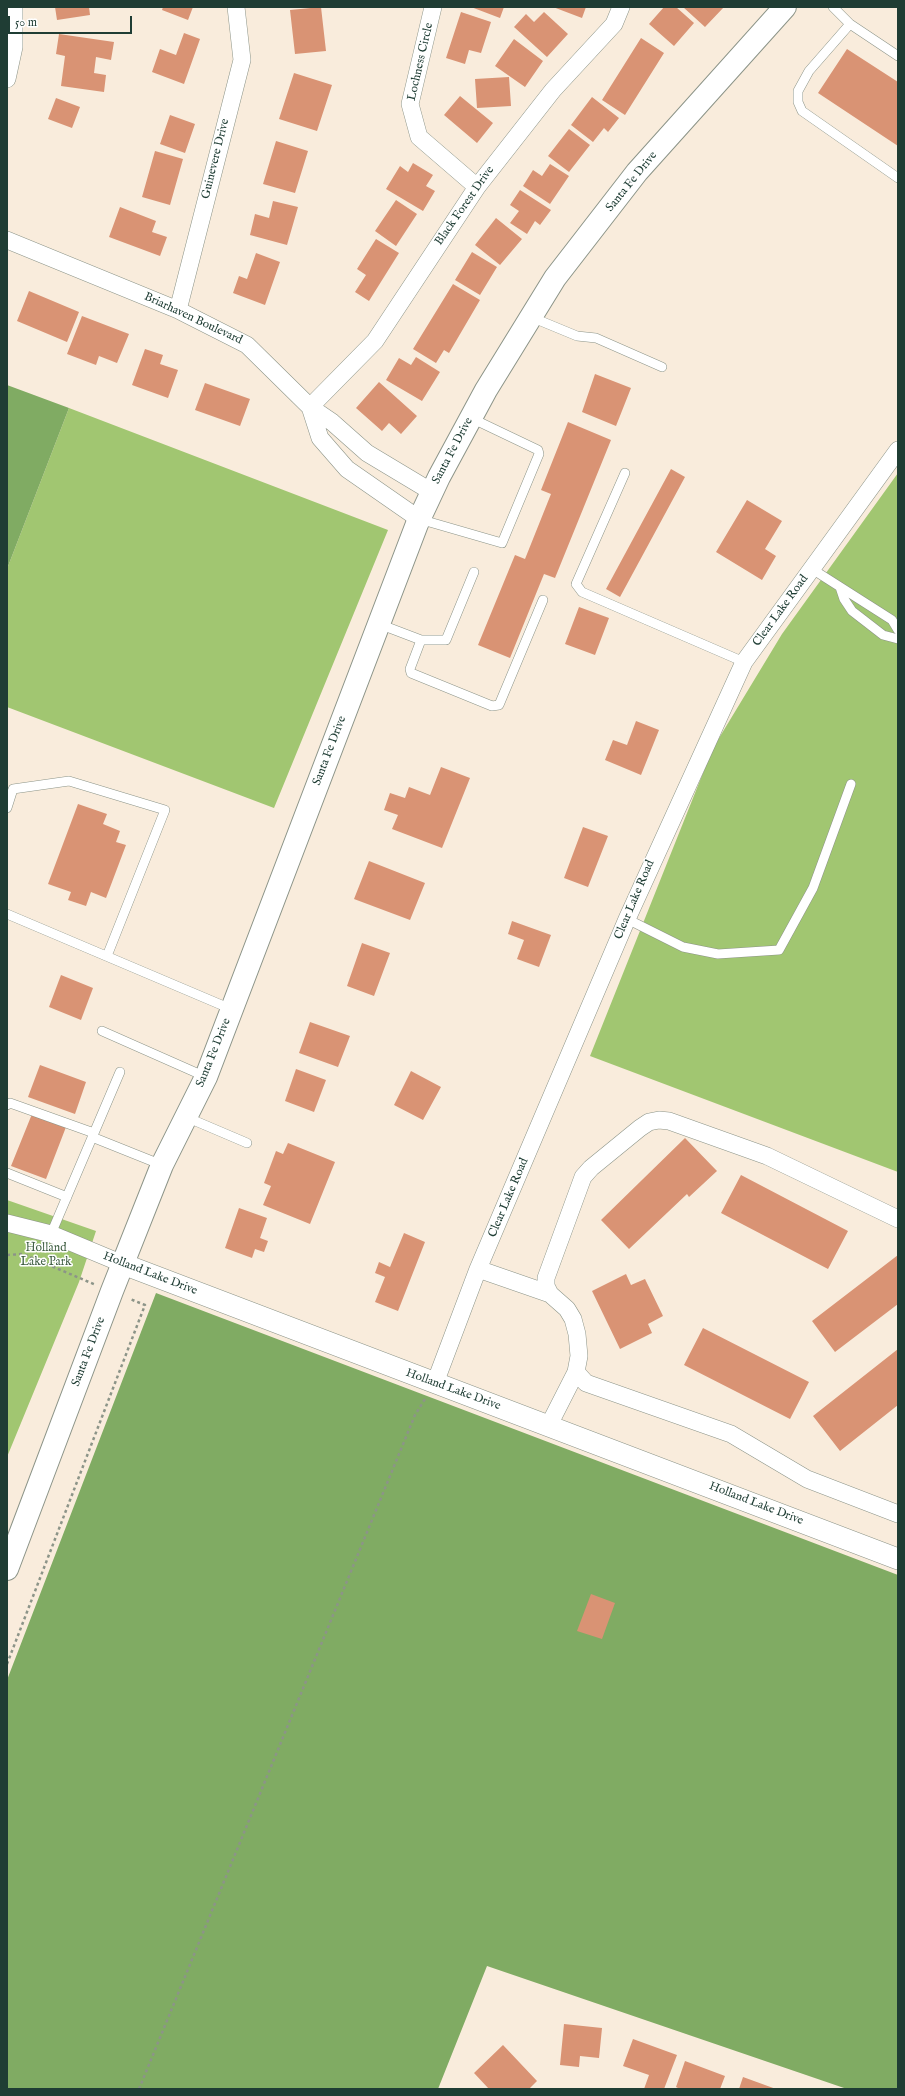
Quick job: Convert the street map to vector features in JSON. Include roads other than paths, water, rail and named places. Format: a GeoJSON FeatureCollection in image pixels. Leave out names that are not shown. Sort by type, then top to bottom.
{"type":"FeatureCollection","features":[{"type":"Feature","properties":{"kind":"main road","name":"Santa Fe Drive"},"geometry":{"type":"LineString","coordinates":[[7,1569],[162,1165],[206,1077],[419,519],[432,492],[486,390],[555,278],[638,172],[785,7]]}},
{"type":"Feature","properties":{"kind":"street"},"geometry":{"type":"LineString","coordinates":[[7,79],[14,47],[14,7]]}},
{"type":"Feature","properties":{"kind":"street","name":"Guinevere Drive"},"geometry":{"type":"LineString","coordinates":[[178,310],[242,60],[236,7]]}},
{"type":"Feature","properties":{"kind":"street","name":"Lochness Circle"},"geometry":{"type":"LineString","coordinates":[[434,7],[410,104],[419,136],[477,186]]}},
{"type":"Feature","properties":{"kind":"street","name":"Black Forest Drive"},"geometry":{"type":"LineString","coordinates":[[310,407],[375,341],[477,186],[553,90],[614,24],[621,7]]}},
{"type":"Feature","properties":{"kind":"street","name":"Briarhaven Boulevard"},"geometry":{"type":"LineString","coordinates":[[7,240],[178,310],[247,345],[310,407],[332,422],[367,453],[432,492]]}},
{"type":"Feature","properties":{"kind":"street"},"geometry":{"type":"LineString","coordinates":[[310,407],[320,438],[347,469],[419,519]]}},
{"type":"Feature","properties":{"kind":"street","name":"Clear Lake Road"},"geometry":{"type":"LineString","coordinates":[[434,1383],[478,1269],[627,919],[744,662],[898,450]]}},
{"type":"Feature","properties":{"kind":"street"},"geometry":{"type":"LineString","coordinates":[[549,1425],[576,1372],[578,1334],[567,1309],[550,1294],[546,1286],[546,1278],[583,1177],[591,1168],[649,1122],[659,1120],[669,1121],[767,1156],[898,1219]]}},
{"type":"Feature","properties":{"kind":"street","name":"Holland Lake Drive"},"geometry":{"type":"LineString","coordinates":[[7,1223],[51,1234],[123,1264],[898,1559]]}},
{"type":"Feature","properties":{"kind":"street"},"geometry":{"type":"LineString","coordinates":[[478,1269],[550,1294]]}},
{"type":"Feature","properties":{"kind":"street"},"geometry":{"type":"LineString","coordinates":[[576,1372],[586,1383],[731,1434],[807,1479],[897,1511]]}},
{"type":"Feature","properties":{"kind":"lane"},"geometry":{"type":"LineString","coordinates":[[833,7],[850,24],[898,56]]}},
{"type":"Feature","properties":{"kind":"lane"},"geometry":{"type":"LineString","coordinates":[[850,24],[809,71],[798,91],[798,102],[802,111],[898,178]]}},
{"type":"Feature","properties":{"kind":"lane"},"geometry":{"type":"LineString","coordinates":[[531,318],[577,336],[596,338],[662,367]]}},
{"type":"Feature","properties":{"kind":"lane"},"geometry":{"type":"LineString","coordinates":[[419,519],[502,543],[539,454],[538,450],[471,418]]}},
{"type":"Feature","properties":{"kind":"lane"},"geometry":{"type":"LineString","coordinates":[[625,473],[576,584],[582,592],[744,662]]}},
{"type":"Feature","properties":{"kind":"lane"},"geometry":{"type":"LineString","coordinates":[[812,569],[892,620],[898,630]]}},
{"type":"Feature","properties":{"kind":"lane"},"geometry":{"type":"LineString","coordinates":[[379,624],[421,640],[446,640],[474,572]]}},
{"type":"Feature","properties":{"kind":"lane"},"geometry":{"type":"LineString","coordinates":[[840,587],[844,599],[852,611],[883,635],[898,639]]}},
{"type":"Feature","properties":{"kind":"lane"},"geometry":{"type":"LineString","coordinates":[[421,640],[410,669],[411,673],[492,706],[499,705],[543,600]]}},
{"type":"Feature","properties":{"kind":"lane"},"geometry":{"type":"LineString","coordinates":[[7,808],[13,789],[69,781],[164,810],[107,956]]}},
{"type":"Feature","properties":{"kind":"lane"},"geometry":{"type":"LineString","coordinates":[[627,919],[684,947],[718,954],[779,950],[813,888],[851,784]]}},
{"type":"Feature","properties":{"kind":"lane"},"geometry":{"type":"LineString","coordinates":[[7,914],[231,1009]]}},
{"type":"Feature","properties":{"kind":"lane"},"geometry":{"type":"LineString","coordinates":[[102,1031],[206,1077]]}},
{"type":"Feature","properties":{"kind":"lane"},"geometry":{"type":"LineString","coordinates":[[51,1234],[120,1072]]}},
{"type":"Feature","properties":{"kind":"lane"},"geometry":{"type":"LineString","coordinates":[[7,1105],[10,1103],[93,1135],[162,1165]]}},
{"type":"Feature","properties":{"kind":"lane"},"geometry":{"type":"LineString","coordinates":[[186,1117],[247,1143]]}},
{"type":"Feature","properties":{"kind":"lane"},"geometry":{"type":"LineString","coordinates":[[7,1174],[67,1197]]}},
{"type":"Feature","properties":{"kind":"park label","name":"Holland Lake Park"},"geometry":{"type":"Point","coordinates":[46,1256]}}]}
